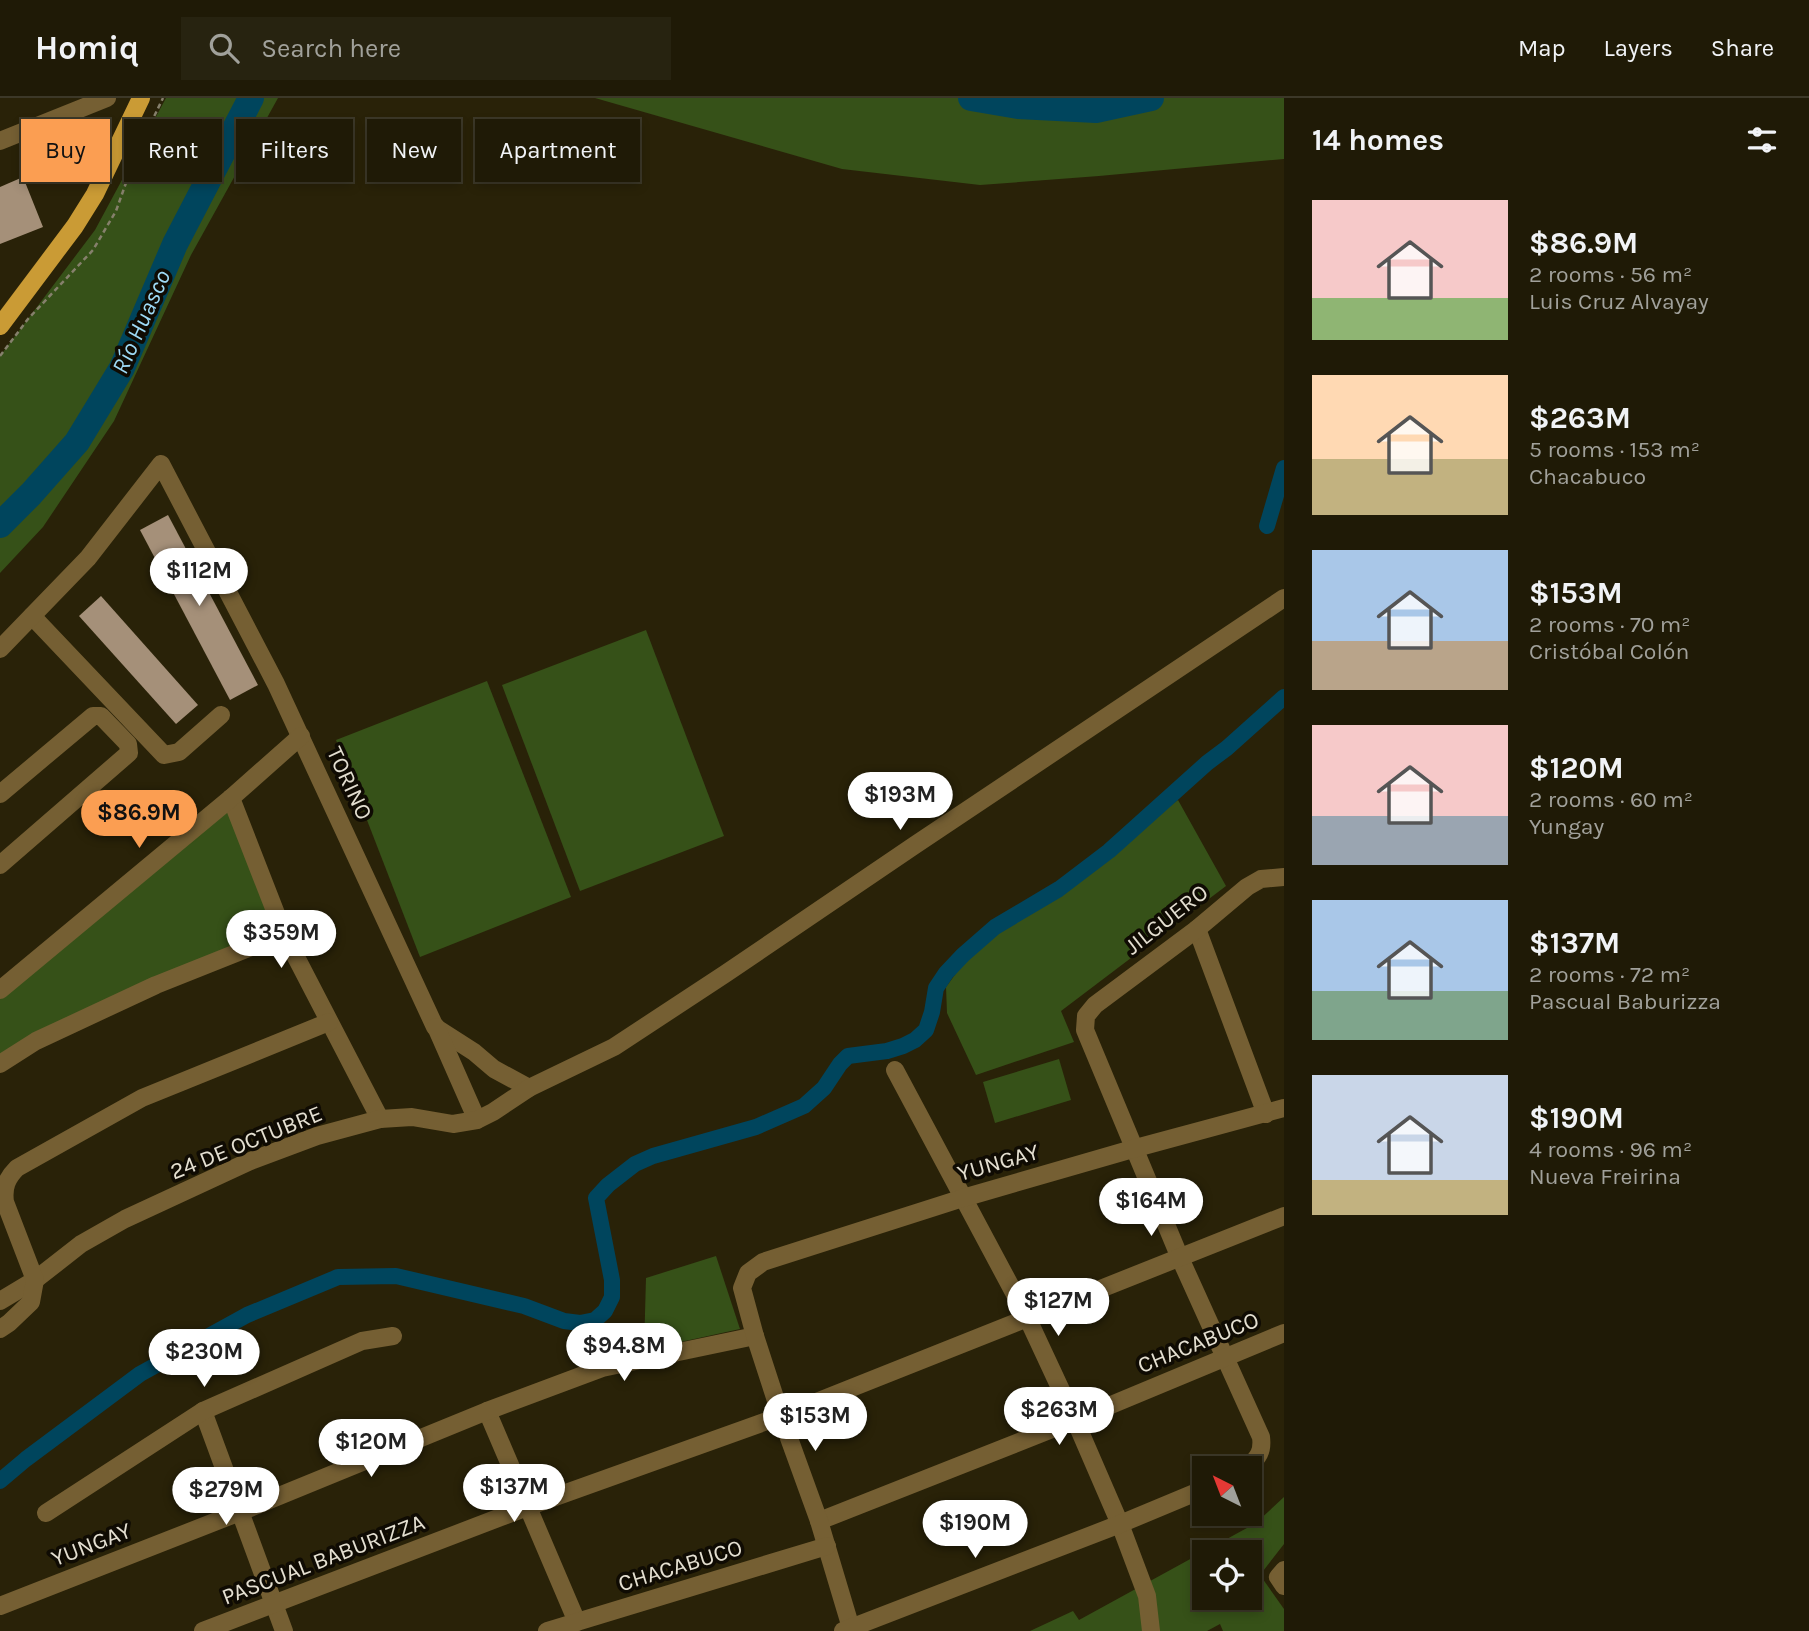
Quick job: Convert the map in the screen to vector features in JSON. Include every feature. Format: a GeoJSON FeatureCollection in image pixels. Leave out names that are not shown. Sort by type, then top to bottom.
{"type":"FeatureCollection","features":[{"type":"Feature","properties":{"kind":"main road"},"geometry":{"type":"LineString","coordinates":[[0,326],[75,226],[95,194],[141,98]]}},
{"type":"Feature","properties":{"kind":"street"},"geometry":{"type":"LineString","coordinates":[[0,141],[107,98]]}},
{"type":"Feature","properties":{"kind":"street","name":"TORINO"},"geometry":{"type":"LineString","coordinates":[[32,616],[88,558],[161,464],[276,684],[477,1120]]}},
{"type":"Feature","properties":{"kind":"street","name":"24 DE OCTUBRE"},"geometry":{"type":"LineString","coordinates":[[0,1301],[35,1280],[80,1244],[125,1219],[260,1158],[317,1136],[380,1119],[412,1117],[453,1124],[477,1120],[529,1088],[614,1047],[1284,598]]}},
{"type":"Feature","properties":{"kind":"street"},"geometry":{"type":"LineString","coordinates":[[0,649],[32,616],[164,755],[179,752],[221,715]]}},
{"type":"Feature","properties":{"kind":"street"},"geometry":{"type":"LineString","coordinates":[[0,794],[93,716],[101,716],[128,744],[129,753],[0,865]]}},
{"type":"Feature","properties":{"kind":"street"},"geometry":{"type":"LineString","coordinates":[[0,990],[231,798],[301,736]]}},
{"type":"Feature","properties":{"kind":"street"},"geometry":{"type":"LineString","coordinates":[[231,798],[284,934],[380,1119]]}},
{"type":"Feature","properties":{"kind":"street","name":"JILGUERO"},"geometry":{"type":"LineString","coordinates":[[1136,1148],[1085,1030],[1086,1016],[1094,1005],[1197,929],[1247,887],[1261,880],[1284,877]]}},
{"type":"Feature","properties":{"kind":"street"},"geometry":{"type":"LineString","coordinates":[[1197,929],[1266,1114]]}},
{"type":"Feature","properties":{"kind":"street"},"geometry":{"type":"LineString","coordinates":[[0,1064],[36,1041],[156,985],[284,934]]}},
{"type":"Feature","properties":{"kind":"street"},"geometry":{"type":"LineString","coordinates":[[35,1280],[5,1202],[4,1190],[8,1177],[17,1168],[142,1098],[329,1022]]}},
{"type":"Feature","properties":{"kind":"street"},"geometry":{"type":"LineString","coordinates":[[435,1027],[474,1052],[494,1069],[529,1088]]}},
{"type":"Feature","properties":{"kind":"street"},"geometry":{"type":"LineString","coordinates":[[895,1070],[1027,1317],[1075,1420],[1147,1596],[1151,1631]]}},
{"type":"Feature","properties":{"kind":"street","name":"YUNGAY"},"geometry":{"type":"LineString","coordinates":[[0,1606],[487,1411],[602,1368],[755,1336],[742,1288],[748,1273],[763,1262],[963,1198],[1284,1108]]}},
{"type":"Feature","properties":{"kind":"street"},"geometry":{"type":"LineString","coordinates":[[1136,1148],[1180,1258],[1261,1437],[1262,1447],[1258,1456]]}},
{"type":"Feature","properties":{"kind":"street","name":"PASCUAL BABURIZZA"},"geometry":{"type":"LineString","coordinates":[[203,1631],[527,1507],[781,1416],[1284,1216]]}},
{"type":"Feature","properties":{"kind":"street","name":"24 DE OCTUBRE"},"geometry":{"type":"LineString","coordinates":[[0,1329],[31,1303],[35,1280]]}},
{"type":"Feature","properties":{"kind":"street","name":"CHACABUCO"},"geometry":{"type":"LineString","coordinates":[[819,1521],[1075,1420],[1284,1333]]}},
{"type":"Feature","properties":{"kind":"street"},"geometry":{"type":"LineString","coordinates":[[46,1513],[203,1411],[362,1341],[393,1336]]}},
{"type":"Feature","properties":{"kind":"street"},"geometry":{"type":"LineString","coordinates":[[755,1336],[827,1546],[847,1630],[1192,1494]]}},
{"type":"Feature","properties":{"kind":"street"},"geometry":{"type":"LineString","coordinates":[[203,1411],[284,1631]]}},
{"type":"Feature","properties":{"kind":"street"},"geometry":{"type":"LineString","coordinates":[[487,1411],[577,1622]]}},
{"type":"Feature","properties":{"kind":"street","name":"CHACABUCO"},"geometry":{"type":"LineString","coordinates":[[547,1631],[827,1546]]}},
{"type":"Feature","properties":{"kind":"street"},"geometry":{"type":"LineString","coordinates":[[1284,1570],[1278,1577],[1284,1586]]}},
{"type":"Feature","properties":{"kind":"green space"},"geometry":{"type":"Polygon","coordinates":[[[166,98],[278,98],[266,119],[236,119],[236,174],[191,255],[114,421],[43,527],[0,573],[0,356],[95,230],[124,176],[124,182],[222,182],[222,119],[155,119],[166,98]]]}},
{"type":"Feature","properties":{"kind":"green space"},"geometry":{"type":"Polygon","coordinates":[[[595,98],[1284,98],[1284,159],[980,185],[842,169],[595,98]]]}},
{"type":"Feature","properties":{"kind":"green space"},"geometry":{"type":"Polygon","coordinates":[[[646,630],[724,836],[580,891],[502,685],[646,630]]]}},
{"type":"Feature","properties":{"kind":"green space"},"geometry":{"type":"Polygon","coordinates":[[[487,681],[571,897],[420,957],[336,740],[487,681]]]}},
{"type":"Feature","properties":{"kind":"green space"},"geometry":{"type":"Polygon","coordinates":[[[1178,800],[1226,886],[1061,1011],[1074,1042],[976,1075],[947,1013],[946,987],[981,939],[1178,800]]]}},
{"type":"Feature","properties":{"kind":"green space"},"geometry":{"type":"Polygon","coordinates":[[[230,801],[281,933],[0,1061],[0,993],[230,801]]]}},
{"type":"Feature","properties":{"kind":"green space"},"geometry":{"type":"Polygon","coordinates":[[[1059,1059],[1071,1100],[995,1123],[983,1082],[1059,1059]]]}},
{"type":"Feature","properties":{"kind":"green space"},"geometry":{"type":"Polygon","coordinates":[[[716,1256],[740,1329],[644,1350],[646,1278],[716,1256]]]}},
{"type":"Feature","properties":{"kind":"green space"},"geometry":{"type":"Polygon","coordinates":[[[1284,1497],[1284,1544],[1262,1572],[1262,1540],[1225,1540],[1251,1526],[1262,1526],[1262,1517],[1284,1497]]]}},
{"type":"Feature","properties":{"kind":"green space"},"geometry":{"type":"Polygon","coordinates":[[[1192,1558],[1192,1610],[1262,1610],[1262,1578],[1284,1609],[1284,1631],[1223,1631],[1220,1624],[1207,1631],[1030,1631],[1073,1611],[1079,1620],[1192,1558]]]}},
{"type":"Feature","properties":{"kind":"building"},"geometry":{"type":"Polygon","coordinates":[[[21,178],[43,227],[0,244],[0,187],[21,178]]]}},
{"type":"Feature","properties":{"kind":"building"},"geometry":{"type":"Polygon","coordinates":[[[168,515],[258,685],[230,700],[140,530],[168,515]]]}},
{"type":"Feature","properties":{"kind":"building"},"geometry":{"type":"Polygon","coordinates":[[[101,596],[198,705],[176,724],[79,616],[101,596]]]}},
{"type":"Feature","properties":{"kind":"waterway","name":"Río Huasco"},"geometry":{"type":"LineString","coordinates":[[0,525],[77,442],[122,368],[175,244],[251,98]]}},
{"type":"Feature","properties":{"kind":"waterway","name":"Río Huasco"},"geometry":{"type":"LineString","coordinates":[[971,98],[1018,106],[1096,110],[1151,98]]}},
{"type":"Feature","properties":{"kind":"waterway"},"geometry":{"type":"LineString","coordinates":[[1267,526],[1284,468]]}},
{"type":"Feature","properties":{"kind":"waterway"},"geometry":{"type":"LineString","coordinates":[[0,1481],[140,1374],[247,1315],[338,1277],[396,1276],[524,1306],[564,1321],[580,1323],[595,1320],[605,1311],[612,1297],[612,1280],[596,1198],[608,1185],[635,1164],[653,1156],[756,1127],[804,1106],[824,1088],[848,1056],[887,1051],[915,1040],[926,1030],[936,988],[963,955],[995,927],[1059,889],[1109,851],[1284,697]]}}]}
